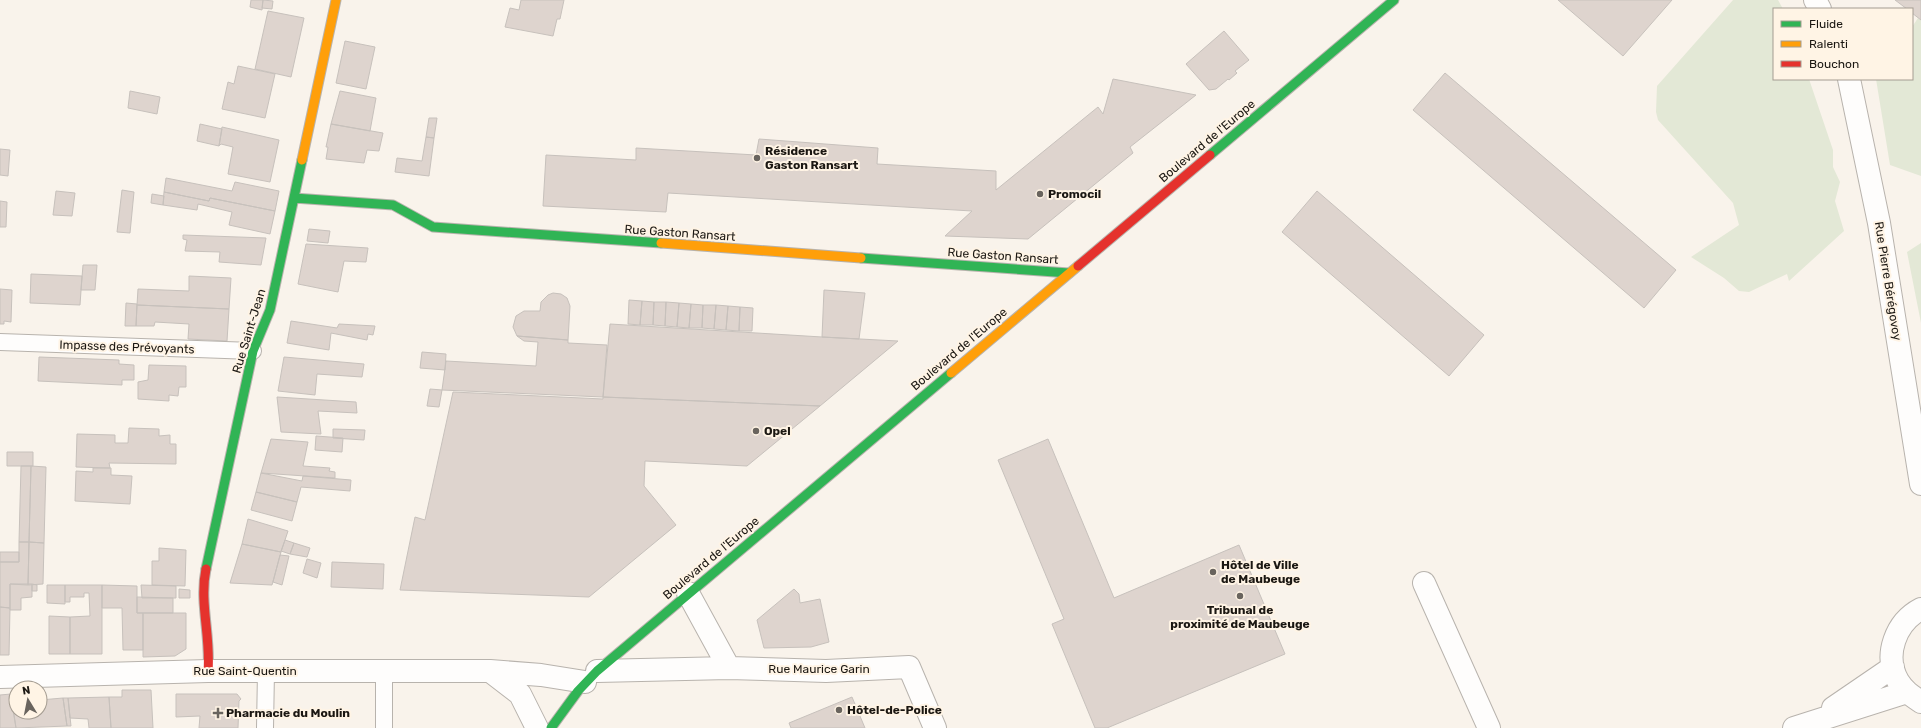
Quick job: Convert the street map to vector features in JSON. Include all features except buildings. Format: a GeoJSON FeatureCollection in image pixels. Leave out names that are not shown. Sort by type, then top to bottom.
{"type":"FeatureCollection","features":[{"type":"Feature","properties":{"kind":"street","name":"Rue Saint-Jean"},"geometry":{"type":"LineString","coordinates":[[208,671],[209,658],[202,583],[253,351],[270,310],[336,0]]}},
{"type":"Feature","properties":{"kind":"street","name":"Boulevard de l'Europe"},"geometry":{"type":"LineString","coordinates":[[551,728],[569,701],[591,676],[1394,0]]}},
{"type":"Feature","properties":{"kind":"street","name":"Rue Pierre Bérégovoy"},"geometry":{"type":"LineString","coordinates":[[1849,80],[1879,223],[1921,484]]}},
{"type":"Feature","properties":{"kind":"street","name":"Rue Gaston Ransart"},"geometry":{"type":"LineString","coordinates":[[294,198],[393,205],[433,227],[1069,273]]}},
{"type":"Feature","properties":{"kind":"street"},"geometry":{"type":"LineString","coordinates":[[1424,583],[1489,728]]}},
{"type":"Feature","properties":{"kind":"street"},"geometry":{"type":"LineString","coordinates":[[688,593],[729,668]]}},
{"type":"Feature","properties":{"kind":"street"},"geometry":{"type":"LineString","coordinates":[[1914,697],[1898,681],[1893,667],[1892,652],[1895,637],[1903,623],[1921,609]]}},
{"type":"Feature","properties":{"kind":"street","name":"Rue Maurice Garin"},"geometry":{"type":"LineString","coordinates":[[591,676],[729,668],[826,671],[909,667],[935,728]]}},
{"type":"Feature","properties":{"kind":"street"},"geometry":{"type":"LineString","coordinates":[[1804,724],[1893,667]]}},
{"type":"Feature","properties":{"kind":"street","name":"Rue Saint-Quentin"},"geometry":{"type":"LineString","coordinates":[[0,677],[208,671],[490,671],[541,675],[591,676]]}},
{"type":"Feature","properties":{"kind":"street"},"geometry":{"type":"LineString","coordinates":[[490,671],[520,694],[537,728]]}},
{"type":"Feature","properties":{"kind":"street"},"geometry":{"type":"LineString","coordinates":[[1804,724],[1914,697]]}},
{"type":"Feature","properties":{"kind":"lane","name":"Impasse des Prévoyants"},"geometry":{"type":"LineString","coordinates":[[0,342],[253,351]]}},
{"type":"Feature","properties":{"kind":"lane"},"geometry":{"type":"LineString","coordinates":[[265,728],[266,671]]}},
{"type":"Feature","properties":{"kind":"lane"},"geometry":{"type":"LineString","coordinates":[[384,671],[384,728]]}},
{"type":"Feature","properties":{"kind":"green space"},"geometry":{"type":"Polygon","coordinates":[[[1733,0],[1778,0],[1782,8],[1773,8],[1773,80],[1809,80],[1833,150],[1833,167],[1840,182],[1835,201],[1844,231],[1789,281],[1787,274],[1749,292],[1739,291],[1724,278],[1691,257],[1739,225],[1733,203],[1658,120],[1656,112],[1657,86],[1733,0]]]}},
{"type":"Feature","properties":{"kind":"green space"},"geometry":{"type":"Polygon","coordinates":[[[1918,18],[1921,20],[1921,176],[1890,165],[1876,80],[1913,80],[1913,26],[1918,18]]]}},
{"type":"Feature","properties":{"kind":"green space"},"geometry":{"type":"Polygon","coordinates":[[[1921,243],[1921,323],[1907,252],[1921,243]]]}},
{"type":"Feature","properties":{"kind":"traffic: fast"},"geometry":{"type":"LineString","coordinates":[[1210,155],[1394,0]]}},
{"type":"Feature","properties":{"kind":"traffic: fast"},"geometry":{"type":"LineString","coordinates":[[206,569],[253,351],[270,310],[302,160]]}},
{"type":"Feature","properties":{"kind":"traffic: fast"},"geometry":{"type":"LineString","coordinates":[[294,198],[393,205],[433,227],[661,243]]}},
{"type":"Feature","properties":{"kind":"traffic: fast"},"geometry":{"type":"LineString","coordinates":[[861,258],[1069,273]]}},
{"type":"Feature","properties":{"kind":"traffic: fast"},"geometry":{"type":"LineString","coordinates":[[551,728],[578,691],[597,671],[951,373]]}},
{"type":"Feature","properties":{"kind":"traffic: slow"},"geometry":{"type":"LineString","coordinates":[[302,160],[336,0]]}},
{"type":"Feature","properties":{"kind":"traffic: slow"},"geometry":{"type":"LineString","coordinates":[[661,243],[861,258]]}},
{"type":"Feature","properties":{"kind":"traffic: slow"},"geometry":{"type":"LineString","coordinates":[[951,373],[1078,266]]}},
{"type":"Feature","properties":{"kind":"traffic: jam"},"geometry":{"type":"LineString","coordinates":[[1078,266],[1210,155]]}},
{"type":"Feature","properties":{"kind":"traffic: jam"},"geometry":{"type":"LineString","coordinates":[[206,569],[204,581],[204,607],[208,645],[208,671]]}},
{"type":"Feature","properties":{"kind":"place","name":"Résidence Gaston Ransart"},"geometry":{"type":"Point","coordinates":[757,158]}},
{"type":"Feature","properties":{"kind":"place","name":"Promocil"},"geometry":{"type":"Point","coordinates":[1040,194]}},
{"type":"Feature","properties":{"kind":"place","name":"Opel"},"geometry":{"type":"Point","coordinates":[756,431]}},
{"type":"Feature","properties":{"kind":"place","name":"Hôtel de Ville de Maubeuge"},"geometry":{"type":"Point","coordinates":[1213,572]}},
{"type":"Feature","properties":{"kind":"place","name":"Tribunal de proximité de Maubeuge"},"geometry":{"type":"Point","coordinates":[1240,596]}},
{"type":"Feature","properties":{"kind":"place","name":"Hôtel-de-Police"},"geometry":{"type":"Point","coordinates":[839,710]}},
{"type":"Feature","properties":{"kind":"place","name":"Pharmacie du Moulin"},"geometry":{"type":"Point","coordinates":[218,713]}}]}
